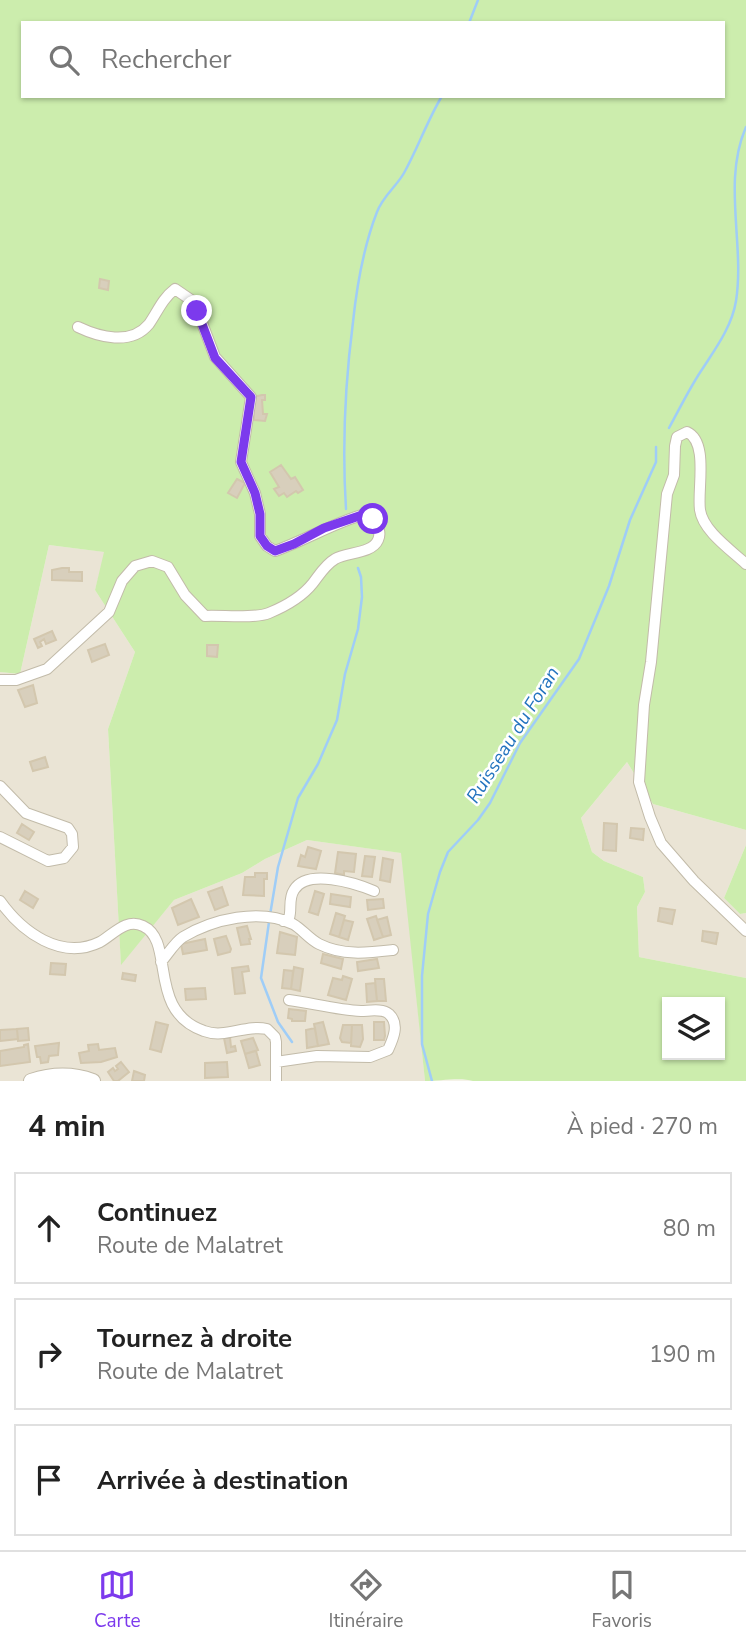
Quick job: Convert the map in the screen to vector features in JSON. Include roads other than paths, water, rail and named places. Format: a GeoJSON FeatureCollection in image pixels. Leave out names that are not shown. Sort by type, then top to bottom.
{"type":"FeatureCollection","features":[{"type":"Feature","properties":{"kind":"street"},"geometry":{"type":"LineString","coordinates":[[0,680],[16,680],[47,669],[109,612],[122,581],[135,566],[152,561],[169,567],[186,595],[205,616],[266,614],[295,600],[312,586],[327,564],[337,557],[372,547],[378,541],[380,531],[373,519],[365,514],[324,528],[275,551],[267,546],[260,536],[260,514],[255,493],[241,462],[251,397],[215,358],[194,302],[175,289],[164,296],[147,326],[127,337],[99,337],[78,327]]}},
{"type":"Feature","properties":{"kind":"street"},"geometry":{"type":"LineString","coordinates":[[746,564],[707,526],[701,514],[701,465],[697,442],[693,435],[687,432],[677,437],[674,475],[667,494],[651,662],[644,705],[639,782],[661,843],[694,881],[746,932]]}},
{"type":"Feature","properties":{"kind":"street"},"geometry":{"type":"LineString","coordinates":[[0,786],[26,813],[68,828],[72,834],[73,847],[64,858],[48,861],[0,837]]}},
{"type":"Feature","properties":{"kind":"street"},"geometry":{"type":"LineString","coordinates":[[279,920],[289,918],[293,890],[310,879],[352,883],[374,891]]}},
{"type":"Feature","properties":{"kind":"street"},"geometry":{"type":"LineString","coordinates":[[0,901],[28,932],[61,946],[80,948],[98,943],[130,923],[149,929],[157,943],[167,995],[178,1015],[196,1028],[215,1034],[267,1029],[275,1037],[276,1081]]}},
{"type":"Feature","properties":{"kind":"street"},"geometry":{"type":"LineString","coordinates":[[161,962],[180,938],[229,918],[248,916],[295,925],[320,945],[341,951],[361,954],[393,950]]}},
{"type":"Feature","properties":{"kind":"street"},"geometry":{"type":"LineString","coordinates":[[276,1062],[317,1056],[370,1057],[388,1050],[395,1037],[394,1022],[388,1013],[289,1000]]}},
{"type":"Feature","properties":{"kind":"street"},"geometry":{"type":"LineString","coordinates":[[30,1081],[48,1076],[93,1081]]}},
{"type":"Feature","properties":{"kind":"waterway"},"geometry":{"type":"LineString","coordinates":[[470,21],[478,0]]}},
{"type":"Feature","properties":{"kind":"waterway"},"geometry":{"type":"LineString","coordinates":[[346,509],[346,392],[364,253],[380,206],[404,173],[441,98]]}},
{"type":"Feature","properties":{"kind":"waterway","name":"Ruisseau du Foran"},"geometry":{"type":"LineString","coordinates":[[669,428],[723,336],[734,310],[738,279],[736,169],[746,127]]}},
{"type":"Feature","properties":{"kind":"waterway","name":"Ruisseau du Foran"},"geometry":{"type":"LineString","coordinates":[[432,1081],[422,1044],[422,976],[428,914],[440,872],[448,852],[490,803],[520,743],[579,659],[609,586],[630,520],[656,462],[656,447]]}},
{"type":"Feature","properties":{"kind":"waterway"},"geometry":{"type":"LineString","coordinates":[[270,915],[278,867],[298,798],[318,764],[337,720],[345,674],[358,629],[362,597],[358,568]]}},
{"type":"Feature","properties":{"kind":"waterway"},"geometry":{"type":"LineString","coordinates":[[269,922],[261,978],[278,1022],[292,1042]]}}]}
